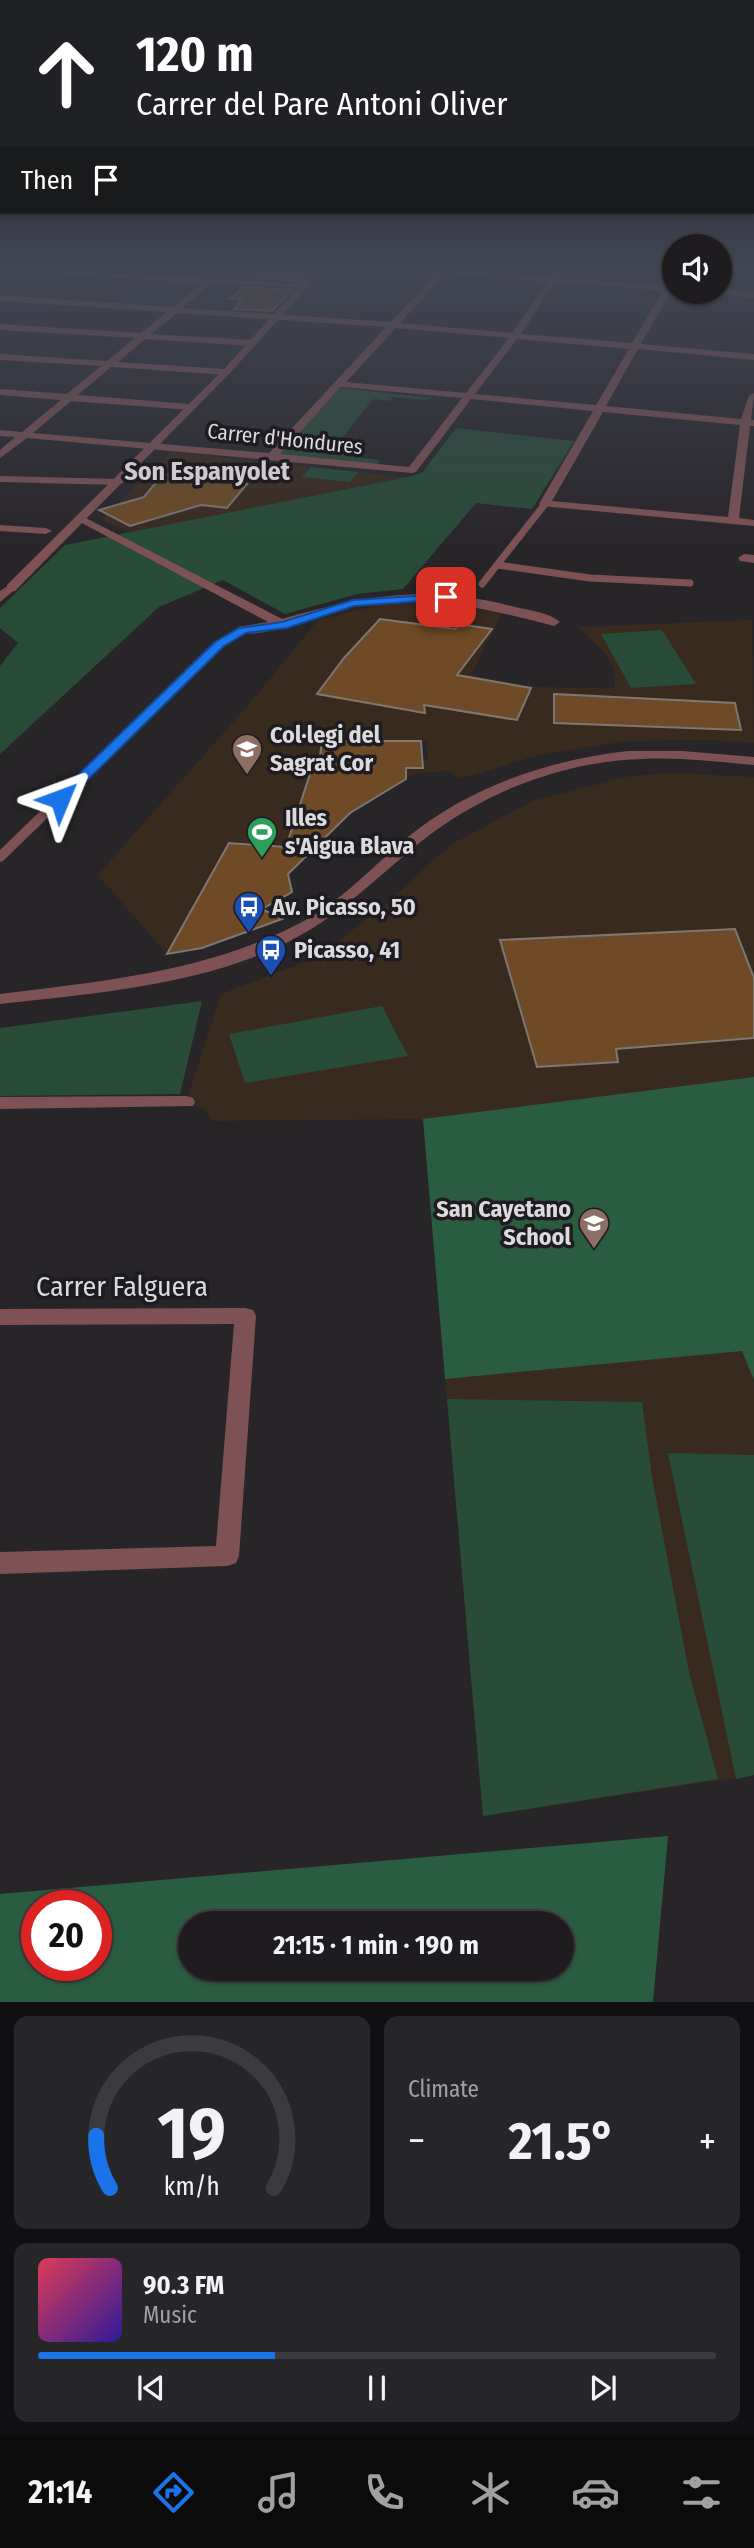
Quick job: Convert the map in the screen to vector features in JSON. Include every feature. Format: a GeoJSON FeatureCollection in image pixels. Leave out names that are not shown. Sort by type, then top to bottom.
{"type":"FeatureCollection","features":[{"type":"Feature","properties":{"kind":"street"},"geometry":{"type":"LineString","coordinates":[[70,361],[226,372]]}},
{"type":"Feature","properties":{"kind":"street"},"geometry":{"type":"LineString","coordinates":[[0,455],[113,361]]}},
{"type":"Feature","properties":{"kind":"street"},"geometry":{"type":"LineString","coordinates":[[0,598],[6,588],[120,482],[235,361]]}},
{"type":"Feature","properties":{"kind":"street"},"geometry":{"type":"LineString","coordinates":[[271,457],[362,361]]}},
{"type":"Feature","properties":{"kind":"street"},"geometry":{"type":"LineString","coordinates":[[466,396],[494,361]]}},
{"type":"Feature","properties":{"kind":"street"},"geometry":{"type":"LineString","coordinates":[[627,361],[545,505],[754,523]]}},
{"type":"Feature","properties":{"kind":"street"},"geometry":{"type":"LineString","coordinates":[[341,384],[750,423]]}},
{"type":"Feature","properties":{"kind":"street"},"geometry":{"type":"LineString","coordinates":[[0,392],[190,407]]}},
{"type":"Feature","properties":{"kind":"street","name":"Carrer d'Hondures"},"geometry":{"type":"LineString","coordinates":[[0,433],[412,470],[466,396]]}},
{"type":"Feature","properties":{"kind":"street"},"geometry":{"type":"LineString","coordinates":[[733,521],[754,396]]}},
{"type":"Feature","properties":{"kind":"street"},"geometry":{"type":"LineString","coordinates":[[0,479],[120,482]]}},
{"type":"Feature","properties":{"kind":"street"},"geometry":{"type":"LineString","coordinates":[[82,519],[283,625]]}},
{"type":"Feature","properties":{"kind":"street"},"geometry":{"type":"LineString","coordinates":[[0,528],[46,531]]}},
{"type":"Feature","properties":{"kind":"street"},"geometry":{"type":"LineString","coordinates":[[243,630],[283,625],[353,603],[426,596],[492,603],[554,622]]}},
{"type":"Feature","properties":{"kind":"street"},"geometry":{"type":"LineString","coordinates":[[0,999],[177,973],[249,953],[312,923],[419,836],[469,802],[542,774],[613,757],[686,756],[754,761]]}},
{"type":"Feature","properties":{"kind":"street"},"geometry":{"type":"LineString","coordinates":[[0,1104],[186,1102]]}},
{"type":"Feature","properties":{"kind":"street","name":"Carrer Falguera"},"geometry":{"type":"LineString","coordinates":[[0,1317],[245,1316],[227,1556],[0,1563]]}},
{"type":"Feature","properties":{"kind":"lane"},"geometry":{"type":"LineString","coordinates":[[482,584],[545,505]]}},
{"type":"Feature","properties":{"kind":"lane"},"geometry":{"type":"LineString","coordinates":[[498,565],[590,578],[690,583]]}},
{"type":"Feature","properties":{"kind":"lane"},"geometry":{"type":"LineString","coordinates":[[0,857],[220,644],[243,630]]}},
{"type":"Feature","properties":{"kind":"shaded area"},"geometry":{"type":"Polygon","coordinates":[[[171,452],[408,477],[129,533],[101,520],[171,452]]]}},
{"type":"Feature","properties":{"kind":"shaded area","name":"Col·legi del Sagrat Cor"},"geometry":{"type":"Polygon","coordinates":[[[437,603],[502,613],[471,675],[536,687],[615,688],[614,669],[606,654],[578,627],[752,620],[754,743],[711,740],[627,741],[535,756],[460,779],[449,771],[418,773],[406,779],[406,768],[423,768],[423,761],[428,760],[427,741],[323,741],[317,771],[286,847],[229,843],[167,954],[98,875],[257,695],[318,620],[378,605],[437,603]]]}},
{"type":"Feature","properties":{"kind":"shaded area","name":"San Cayetano School"},"geometry":{"type":"Polygon","coordinates":[[[670,773],[754,777],[754,1775],[483,1816],[423,1119],[212,1121],[204,1108],[186,1102],[221,994],[305,962],[392,900],[454,843],[535,800],[630,776],[670,773]]]}},
{"type":"Feature","properties":{"kind":"green space"},"geometry":{"type":"Polygon","coordinates":[[[341,388],[432,398],[427,400],[392,397],[390,401],[373,399],[332,451],[345,453],[344,456],[380,460],[377,465],[277,456],[341,388]]]}},
{"type":"Feature","properties":{"kind":"green space"},"geometry":{"type":"Polygon","coordinates":[[[456,428],[574,441],[532,509],[476,503],[403,589],[357,594],[285,614],[223,580],[159,607],[0,754],[0,666],[18,643],[0,628],[0,608],[65,545],[422,473],[456,428]]]}},
{"type":"Feature","properties":{"kind":"green space"},"geometry":{"type":"Polygon","coordinates":[[[311,467],[358,472],[350,482],[302,477],[311,467]]]}},
{"type":"Feature","properties":{"kind":"green space"},"geometry":{"type":"Polygon","coordinates":[[[662,630],[696,684],[631,688],[601,634],[662,630]]]}},
{"type":"Feature","properties":{"kind":"green space"},"geometry":{"type":"Polygon","coordinates":[[[202,1001],[180,1094],[0,1096],[0,1028],[202,1001]]]}},
{"type":"Feature","properties":{"kind":"green space"},"geometry":{"type":"Polygon","coordinates":[[[382,1006],[408,1056],[245,1083],[229,1034],[382,1006]]]}},
{"type":"Feature","properties":{"kind":"green space"},"geometry":{"type":"Polygon","coordinates":[[[754,1077],[754,1380],[742,1351],[445,1379],[423,1119],[754,1077]]]}},
{"type":"Feature","properties":{"kind":"green space"},"geometry":{"type":"Polygon","coordinates":[[[447,1399],[642,1402],[652,1477],[689,1672],[718,1779],[483,1816],[447,1399]]]}},
{"type":"Feature","properties":{"kind":"green space"},"geometry":{"type":"Polygon","coordinates":[[[668,1453],[754,1455],[754,1775],[736,1779],[668,1453]]]}},
{"type":"Feature","properties":{"kind":"green space"},"geometry":{"type":"Polygon","coordinates":[[[668,1836],[653,2002],[0,2002],[0,1894],[21,1892],[21,1981],[112,1981],[112,1890],[46,1890],[668,1836]]]}},
{"type":"Feature","properties":{"kind":"building"},"geometry":{"type":"Polygon","coordinates":[[[163,474],[247,484],[227,508],[201,505],[130,526],[99,510],[144,497],[163,474]]]}},
{"type":"Feature","properties":{"kind":"building"},"geometry":{"type":"Polygon","coordinates":[[[380,619],[455,629],[459,624],[492,629],[457,675],[531,688],[517,720],[424,705],[425,713],[317,694],[344,658],[380,619]]]}},
{"type":"Feature","properties":{"kind":"building"},"geometry":{"type":"Polygon","coordinates":[[[554,694],[735,703],[741,730],[554,723],[554,694]]]}},
{"type":"Feature","properties":{"kind":"building","name":"Illes s'Aigua Blava"},"geometry":{"type":"Polygon","coordinates":[[[322,741],[421,741],[423,768],[406,768],[406,779],[350,813],[288,874],[292,892],[262,909],[282,919],[202,948],[167,954],[229,843],[286,847],[311,771],[318,771],[322,741]]]}},
{"type":"Feature","properties":{"kind":"building"},"geometry":{"type":"Polygon","coordinates":[[[735,929],[754,978],[754,1038],[616,1049],[618,1062],[537,1067],[500,940],[735,929]]]}},
{"type":"Feature","properties":{"kind":"place","name":"Col·legi del Sagrat Cor"},"geometry":{"type":"Point","coordinates":[247,776]}},
{"type":"Feature","properties":{"kind":"place","name":"Illes s'Aigua Blava"},"geometry":{"type":"Point","coordinates":[262,859]}},
{"type":"Feature","properties":{"kind":"place","name":"Av. Picasso, 50"},"geometry":{"type":"Point","coordinates":[249,934]}},
{"type":"Feature","properties":{"kind":"place","name":"Picasso, 41"},"geometry":{"type":"Point","coordinates":[271,977]}},
{"type":"Feature","properties":{"kind":"place","name":"San Cayetano School"},"geometry":{"type":"Point","coordinates":[594,1250]}},
{"type":"Feature","properties":{"kind":"district","name":"Son Espanyolet"},"geometry":{"type":"Point","coordinates":[207,471]}},
{"type":"Feature","properties":{"kind":"route"},"geometry":{"type":"LineString","coordinates":[[60,799],[220,644],[243,630],[283,625],[353,603],[426,596],[446,597]]}}]}
